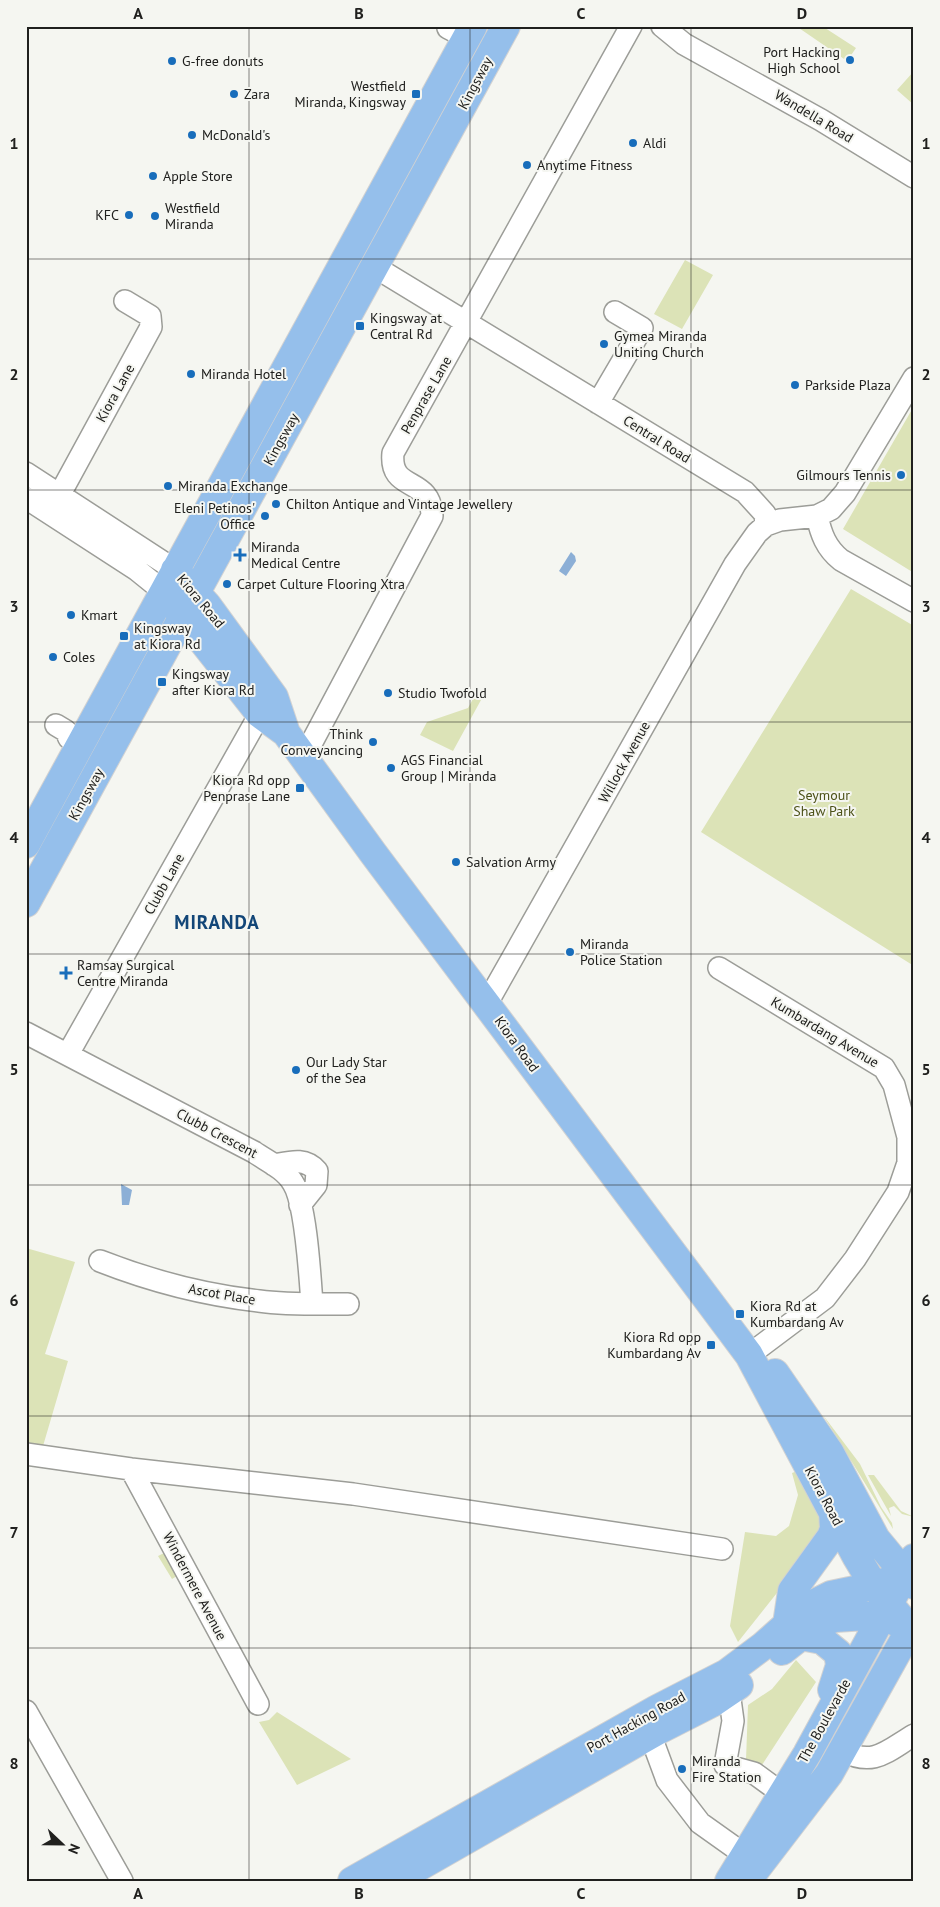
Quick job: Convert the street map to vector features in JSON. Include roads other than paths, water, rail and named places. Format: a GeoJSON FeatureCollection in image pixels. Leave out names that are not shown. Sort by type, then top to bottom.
{"type":"FeatureCollection","features":[{"type":"Feature","properties":{"kind":"main road","name":"Kingsway"},"geometry":{"type":"LineString","coordinates":[[26,903],[506,26]]}},
{"type":"Feature","properties":{"kind":"main road","name":"Kingsway"},"geometry":{"type":"LineString","coordinates":[[26,844],[64,736],[169,580],[463,31]]}},
{"type":"Feature","properties":{"kind":"main road","name":"Kiora Road"},"geometry":{"type":"LineString","coordinates":[[169,580],[196,592],[274,697],[286,733]]}},
{"type":"Feature","properties":{"kind":"main road","name":"Kiora Road"},"geometry":{"type":"LineString","coordinates":[[169,580],[183,617],[260,714],[286,733],[373,853],[488,1004],[749,1355],[881,1602],[912,1628]]}},
{"type":"Feature","properties":{"kind":"main road","name":"Kiora Road"},"geometry":{"type":"LineString","coordinates":[[749,1355],[775,1373],[792,1396],[830,1453],[876,1538],[910,1573]]}},
{"type":"Feature","properties":{"kind":"main road"},"geometry":{"type":"LineString","coordinates":[[830,1712],[833,1683],[840,1665],[839,1657],[835,1649],[827,1643],[794,1630],[792,1591],[833,1533],[832,1511]]}},
{"type":"Feature","properties":{"kind":"main road","name":"The Boulevarde"},"geometry":{"type":"LineString","coordinates":[[729,1881],[746,1868],[793,1801],[830,1712],[881,1602],[910,1573]]}},
{"type":"Feature","properties":{"kind":"main road","name":"Port Hacking Road"},"geometry":{"type":"LineString","coordinates":[[352,1881],[657,1709],[727,1674],[757,1651],[794,1630],[814,1626],[881,1602]]}},
{"type":"Feature","properties":{"kind":"main road","name":"The Boulevarde"},"geometry":{"type":"LineString","coordinates":[[793,1801],[850,1761],[876,1692],[912,1628]]}},
{"type":"Feature","properties":{"kind":"main road","name":"Port Hacking Road"},"geometry":{"type":"LineString","coordinates":[[394,1881],[650,1734],[729,1692],[759,1672],[794,1630]]}},
{"type":"Feature","properties":{"kind":"main road"},"geometry":{"type":"LineString","coordinates":[[876,1692],[892,1676],[914,1671]]}},
{"type":"Feature","properties":{"kind":"street","name":"Penprase Lane"},"geometry":{"type":"LineString","coordinates":[[304,757],[432,516],[432,503],[426,494],[397,475],[392,465],[393,453],[631,26]]}},
{"type":"Feature","properties":{"kind":"street","name":"Wandella Road"},"geometry":{"type":"LineString","coordinates":[[662,26],[684,44],[821,120],[914,177]]}},
{"type":"Feature","properties":{"kind":"street","name":"Central Road"},"geometry":{"type":"LineString","coordinates":[[375,267],[745,492],[765,514],[766,525]]}},
{"type":"Feature","properties":{"kind":"street","name":"Kiora Lane"},"geometry":{"type":"LineString","coordinates":[[60,494],[151,327],[150,316],[126,301]]}},
{"type":"Feature","properties":{"kind":"street"},"geometry":{"type":"LineString","coordinates":[[598,402],[642,328],[615,312]]}},
{"type":"Feature","properties":{"kind":"street"},"geometry":{"type":"LineString","coordinates":[[766,525],[780,520],[817,516],[831,509],[845,493],[914,378]]}},
{"type":"Feature","properties":{"kind":"street","name":"Kiora Road"},"geometry":{"type":"LineString","coordinates":[[26,473],[60,494],[169,580]]}},
{"type":"Feature","properties":{"kind":"street","name":"Kiora Road"},"geometry":{"type":"LineString","coordinates":[[26,498],[137,570],[169,580]]}},
{"type":"Feature","properties":{"kind":"street"},"geometry":{"type":"LineString","coordinates":[[817,516],[824,540],[831,551],[841,560],[914,601]]}},
{"type":"Feature","properties":{"kind":"street","name":"Willock Avenue"},"geometry":{"type":"LineString","coordinates":[[488,1004],[735,564],[756,532],[766,525]]}},
{"type":"Feature","properties":{"kind":"street","name":"Clubb Lane"},"geometry":{"type":"LineString","coordinates":[[68,1054],[260,714]]}},
{"type":"Feature","properties":{"kind":"street","name":"Kumbardang Avenue"},"geometry":{"type":"LineString","coordinates":[[719,968],[884,1068],[894,1085],[908,1137],[908,1162],[898,1192],[855,1259],[825,1298],[749,1355]]}},
{"type":"Feature","properties":{"kind":"street","name":"Clubb Crescent"},"geometry":{"type":"LineString","coordinates":[[26,1033],[254,1152],[274,1165],[293,1183],[300,1205],[307,1245],[312,1304]]}},
{"type":"Feature","properties":{"kind":"street","name":"Ascot Place"},"geometry":{"type":"LineString","coordinates":[[100,1261],[145,1278],[203,1292],[260,1302],[348,1304]]}},
{"type":"Feature","properties":{"kind":"street"},"geometry":{"type":"LineString","coordinates":[[26,1454],[131,1469],[353,1494],[722,1549]]}},
{"type":"Feature","properties":{"kind":"street","name":"Windermere Avenue"},"geometry":{"type":"LineString","coordinates":[[131,1469],[258,1704]]}},
{"type":"Feature","properties":{"kind":"street"},"geometry":{"type":"LineString","coordinates":[[729,1692],[733,1721],[725,1765],[754,1773],[793,1801]]}},
{"type":"Feature","properties":{"kind":"street"},"geometry":{"type":"LineString","coordinates":[[26,1711],[122,1881]]}},
{"type":"Feature","properties":{"kind":"street"},"geometry":{"type":"LineString","coordinates":[[650,1734],[667,1780],[695,1816],[746,1868]]}},
{"type":"Feature","properties":{"kind":"street"},"geometry":{"type":"LineString","coordinates":[[850,1761],[881,1754],[914,1735]]}},
{"type":"Feature","properties":{"kind":"water"},"geometry":{"type":"Polygon","coordinates":[[[571,552],[575,556],[576,561],[566,576],[559,571],[571,552]]]}},
{"type":"Feature","properties":{"kind":"water"},"geometry":{"type":"Polygon","coordinates":[[[121,1184],[132,1190],[129,1205],[122,1205],[121,1184]]]}},
{"type":"Feature","properties":{"kind":"place","name":"Port Hacking High School"},"geometry":{"type":"Point","coordinates":[850,60]}},
{"type":"Feature","properties":{"kind":"place","name":"G-free donuts"},"geometry":{"type":"Point","coordinates":[172,61]}},
{"type":"Feature","properties":{"kind":"place","name":"Zara"},"geometry":{"type":"Point","coordinates":[234,94]}},
{"type":"Feature","properties":{"kind":"place","name":"Westfield Miranda, Kingsway"},"geometry":{"type":"Point","coordinates":[416,94]}},
{"type":"Feature","properties":{"kind":"place","name":"McDonald's"},"geometry":{"type":"Point","coordinates":[192,135]}},
{"type":"Feature","properties":{"kind":"place","name":"Aldi"},"geometry":{"type":"Point","coordinates":[633,143]}},
{"type":"Feature","properties":{"kind":"place","name":"Anytime Fitness"},"geometry":{"type":"Point","coordinates":[527,165]}},
{"type":"Feature","properties":{"kind":"place","name":"Apple Store"},"geometry":{"type":"Point","coordinates":[153,176]}},
{"type":"Feature","properties":{"kind":"place","name":"KFC"},"geometry":{"type":"Point","coordinates":[129,215]}},
{"type":"Feature","properties":{"kind":"place","name":"Westfield Miranda"},"geometry":{"type":"Point","coordinates":[155,216]}},
{"type":"Feature","properties":{"kind":"place","name":"Kingsway at Central Rd"},"geometry":{"type":"Point","coordinates":[360,326]}},
{"type":"Feature","properties":{"kind":"place","name":"Gymea Miranda Uniting Church"},"geometry":{"type":"Point","coordinates":[604,344]}},
{"type":"Feature","properties":{"kind":"place","name":"Miranda Hotel"},"geometry":{"type":"Point","coordinates":[191,374]}},
{"type":"Feature","properties":{"kind":"place","name":"Parkside Plaza"},"geometry":{"type":"Point","coordinates":[795,385]}},
{"type":"Feature","properties":{"kind":"place","name":"Gilmours Tennis"},"geometry":{"type":"Point","coordinates":[901,475]}},
{"type":"Feature","properties":{"kind":"place","name":"Miranda Exchange"},"geometry":{"type":"Point","coordinates":[168,486]}},
{"type":"Feature","properties":{"kind":"place","name":"Chilton Antique and Vintage Jewellery"},"geometry":{"type":"Point","coordinates":[276,504]}},
{"type":"Feature","properties":{"kind":"place","name":"Eleni Petinos' Office"},"geometry":{"type":"Point","coordinates":[265,516]}},
{"type":"Feature","properties":{"kind":"place","name":"Miranda Medical Centre"},"geometry":{"type":"Point","coordinates":[240,555]}},
{"type":"Feature","properties":{"kind":"place","name":"Carpet Culture Flooring Xtra"},"geometry":{"type":"Point","coordinates":[227,584]}},
{"type":"Feature","properties":{"kind":"place","name":"Kmart"},"geometry":{"type":"Point","coordinates":[71,615]}},
{"type":"Feature","properties":{"kind":"place","name":"Kingsway at Kiora Rd"},"geometry":{"type":"Point","coordinates":[124,636]}},
{"type":"Feature","properties":{"kind":"place","name":"Coles"},"geometry":{"type":"Point","coordinates":[53,657]}},
{"type":"Feature","properties":{"kind":"place","name":"Kingsway after Kiora Rd"},"geometry":{"type":"Point","coordinates":[162,682]}},
{"type":"Feature","properties":{"kind":"place","name":"Studio Twofold"},"geometry":{"type":"Point","coordinates":[388,693]}},
{"type":"Feature","properties":{"kind":"place","name":"Think Conveyancing"},"geometry":{"type":"Point","coordinates":[373,742]}},
{"type":"Feature","properties":{"kind":"place","name":"AGS Financial Group | Miranda"},"geometry":{"type":"Point","coordinates":[391,768]}},
{"type":"Feature","properties":{"kind":"place","name":"Kiora Rd opp Penprase Lane"},"geometry":{"type":"Point","coordinates":[300,788]}},
{"type":"Feature","properties":{"kind":"place","name":"Salvation Army"},"geometry":{"type":"Point","coordinates":[456,862]}},
{"type":"Feature","properties":{"kind":"place","name":"Miranda Police Station"},"geometry":{"type":"Point","coordinates":[570,952]}},
{"type":"Feature","properties":{"kind":"place","name":"Ramsay Surgical Centre Miranda"},"geometry":{"type":"Point","coordinates":[66,973]}},
{"type":"Feature","properties":{"kind":"place","name":"Our Lady Star of the Sea"},"geometry":{"type":"Point","coordinates":[296,1070]}},
{"type":"Feature","properties":{"kind":"place","name":"Kiora Rd at Kumbardang Av"},"geometry":{"type":"Point","coordinates":[740,1314]}},
{"type":"Feature","properties":{"kind":"place","name":"Kiora Rd opp Kumbardang Av"},"geometry":{"type":"Point","coordinates":[711,1345]}},
{"type":"Feature","properties":{"kind":"place","name":"Miranda Fire Station"},"geometry":{"type":"Point","coordinates":[682,1769]}},
{"type":"Feature","properties":{"kind":"district","name":"MIRANDA"},"geometry":{"type":"Point","coordinates":[217,922]}},
{"type":"Feature","properties":{"kind":"park label","name":"Seymour Shaw Park"},"geometry":{"type":"Point","coordinates":[824,804]}}]}
